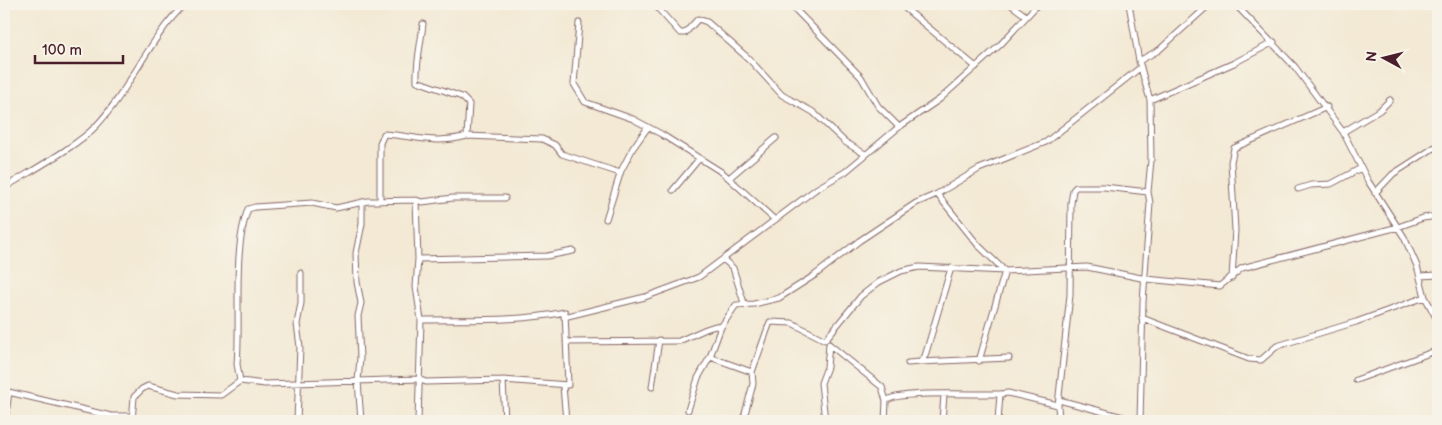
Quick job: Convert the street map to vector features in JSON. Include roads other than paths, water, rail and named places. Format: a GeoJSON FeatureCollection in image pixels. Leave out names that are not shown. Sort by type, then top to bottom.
{"type":"FeatureCollection","features":[{"type":"Feature","properties":{"kind":"street"},"geometry":{"type":"LineString","coordinates":[[4,188],[95,128],[125,87],[146,52],[174,15],[185,4]]}},
{"type":"Feature","properties":{"kind":"street"},"geometry":{"type":"LineString","coordinates":[[654,4],[680,33],[685,33],[698,19],[707,22],[749,59],[782,95],[813,112],[845,142],[865,154]]}},
{"type":"Feature","properties":{"kind":"street"},"geometry":{"type":"LineString","coordinates":[[790,4],[861,77],[878,106],[899,127]]}},
{"type":"Feature","properties":{"kind":"street"},"geometry":{"type":"LineString","coordinates":[[900,4],[976,67]]}},
{"type":"Feature","properties":{"kind":"street"},"geometry":{"type":"LineString","coordinates":[[1010,4],[1026,16]]}},
{"type":"Feature","properties":{"kind":"street"},"geometry":{"type":"LineString","coordinates":[[565,312],[564,316],[645,297],[699,277],[816,189],[845,172],[899,127],[940,99],[976,67],[1038,4]]}},
{"type":"Feature","properties":{"kind":"street"},"geometry":{"type":"LineString","coordinates":[[886,401],[890,396],[898,395],[1000,394],[1008,392],[1139,421],[1142,318],[1150,203],[1148,192],[1151,160],[1150,100],[1141,67],[1129,4]]}},
{"type":"Feature","properties":{"kind":"street"},"geometry":{"type":"LineString","coordinates":[[1140,61],[1159,50],[1210,4]]}},
{"type":"Feature","properties":{"kind":"street"},"geometry":{"type":"LineString","coordinates":[[1235,4],[1263,35],[1274,42],[1327,107],[1343,132],[1375,192],[1410,247],[1420,276],[1424,297],[1438,321]]}},
{"type":"Feature","properties":{"kind":"street"},"geometry":{"type":"LineString","coordinates":[[579,23],[574,84],[585,102],[648,127],[729,178],[775,220]]}},
{"type":"Feature","properties":{"kind":"street"},"geometry":{"type":"LineString","coordinates":[[422,24],[420,48],[416,62],[417,81],[462,97],[469,104],[467,136]]}},
{"type":"Feature","properties":{"kind":"street"},"geometry":{"type":"LineString","coordinates":[[1150,100],[1234,63],[1274,42]]}},
{"type":"Feature","properties":{"kind":"street"},"geometry":{"type":"LineString","coordinates":[[688,410],[698,378],[710,356],[721,327],[736,305],[761,303],[779,298],[916,203],[937,194],[979,169],[1046,142],[1141,67]]}},
{"type":"Feature","properties":{"kind":"street"},"geometry":{"type":"LineString","coordinates":[[1343,132],[1380,110],[1390,100]]}},
{"type":"Feature","properties":{"kind":"street"},"geometry":{"type":"LineString","coordinates":[[1232,278],[1235,230],[1231,162],[1234,148],[1327,107]]}},
{"type":"Feature","properties":{"kind":"street"},"geometry":{"type":"LineString","coordinates":[[606,218],[620,173],[633,148],[648,127]]}},
{"type":"Feature","properties":{"kind":"street"},"geometry":{"type":"LineString","coordinates":[[380,201],[380,143],[384,134],[416,140],[448,141],[467,136],[542,139],[555,145],[562,154],[620,173]]}},
{"type":"Feature","properties":{"kind":"street"},"geometry":{"type":"LineString","coordinates":[[729,178],[776,138]]}},
{"type":"Feature","properties":{"kind":"street"},"geometry":{"type":"LineString","coordinates":[[1375,192],[1393,174],[1435,147]]}},
{"type":"Feature","properties":{"kind":"street"},"geometry":{"type":"LineString","coordinates":[[672,190],[699,159]]}},
{"type":"Feature","properties":{"kind":"street"},"geometry":{"type":"LineString","coordinates":[[1298,189],[1311,185],[1331,184],[1361,168]]}},
{"type":"Feature","properties":{"kind":"street"},"geometry":{"type":"LineString","coordinates":[[1059,421],[1058,402],[1070,295],[1071,203],[1073,190],[1076,187],[1104,187],[1148,192]]}},
{"type":"Feature","properties":{"kind":"street"},"geometry":{"type":"LineString","coordinates":[[937,194],[978,245],[1005,271]]}},
{"type":"Feature","properties":{"kind":"street"},"geometry":{"type":"LineString","coordinates":[[240,381],[237,364],[240,251],[242,230],[248,209],[312,203],[336,208],[362,202],[416,200],[422,202],[453,198],[505,198]]}},
{"type":"Feature","properties":{"kind":"street"},"geometry":{"type":"LineString","coordinates":[[416,200],[418,259],[416,287],[421,320],[418,421]]}},
{"type":"Feature","properties":{"kind":"street"},"geometry":{"type":"LineString","coordinates":[[361,421],[358,381],[360,358],[358,316],[361,309],[357,282],[356,244],[361,227],[362,202]]}},
{"type":"Feature","properties":{"kind":"street"},"geometry":{"type":"LineString","coordinates":[[827,339],[861,296],[879,282],[901,271],[914,268],[1005,271],[1087,267],[1146,279],[1220,286],[1242,268],[1398,227],[1423,218],[1438,216]]}},
{"type":"Feature","properties":{"kind":"street"},"geometry":{"type":"LineString","coordinates":[[418,259],[547,256],[573,251]]}},
{"type":"Feature","properties":{"kind":"street"},"geometry":{"type":"LineString","coordinates":[[724,260],[733,268],[744,303]]}},
{"type":"Feature","properties":{"kind":"street"},"geometry":{"type":"LineString","coordinates":[[920,362],[927,352],[951,268]]}},
{"type":"Feature","properties":{"kind":"street"},"geometry":{"type":"LineString","coordinates":[[979,360],[1005,271]]}},
{"type":"Feature","properties":{"kind":"street"},"geometry":{"type":"LineString","coordinates":[[297,421],[300,373],[300,347],[297,324],[300,304],[300,272]]}},
{"type":"Feature","properties":{"kind":"street"},"geometry":{"type":"LineString","coordinates":[[1420,276],[1438,275]]}},
{"type":"Feature","properties":{"kind":"street"},"geometry":{"type":"LineString","coordinates":[[1142,318],[1249,359],[1262,360],[1277,346],[1349,324],[1424,297]]}},
{"type":"Feature","properties":{"kind":"street"},"geometry":{"type":"LineString","coordinates":[[421,320],[476,321],[536,318],[565,312]]}},
{"type":"Feature","properties":{"kind":"street"},"geometry":{"type":"LineString","coordinates":[[5,421],[7,392],[111,416],[132,419],[134,397],[148,386],[178,394],[220,395],[240,381],[265,384],[418,379],[426,382],[503,380],[563,386],[569,383],[564,325],[565,312]]}},
{"type":"Feature","properties":{"kind":"street"},"geometry":{"type":"LineString","coordinates":[[743,421],[754,384],[752,372],[770,322],[792,323],[820,339],[827,339]]}},
{"type":"Feature","properties":{"kind":"street"},"geometry":{"type":"LineString","coordinates":[[566,342],[679,341],[715,326],[721,327]]}},
{"type":"Feature","properties":{"kind":"street"},"geometry":{"type":"LineString","coordinates":[[827,339],[830,345],[882,387],[886,401],[885,421]]}},
{"type":"Feature","properties":{"kind":"street"},"geometry":{"type":"LineString","coordinates":[[652,387],[659,340]]}},
{"type":"Feature","properties":{"kind":"street"},"geometry":{"type":"LineString","coordinates":[[825,421],[821,383],[827,368],[830,345]]}},
{"type":"Feature","properties":{"kind":"street"},"geometry":{"type":"LineString","coordinates":[[1356,380],[1438,350]]}},
{"type":"Feature","properties":{"kind":"street"},"geometry":{"type":"LineString","coordinates":[[710,356],[752,372]]}},
{"type":"Feature","properties":{"kind":"street"},"geometry":{"type":"LineString","coordinates":[[908,363],[1009,358]]}},
{"type":"Feature","properties":{"kind":"street"},"geometry":{"type":"LineString","coordinates":[[503,380],[505,421]]}},
{"type":"Feature","properties":{"kind":"street"},"geometry":{"type":"LineString","coordinates":[[563,386],[566,421]]}},
{"type":"Feature","properties":{"kind":"street"},"geometry":{"type":"LineString","coordinates":[[998,421],[1000,394]]}},
{"type":"Feature","properties":{"kind":"street"},"geometry":{"type":"LineString","coordinates":[[942,421],[944,395]]}}]}
